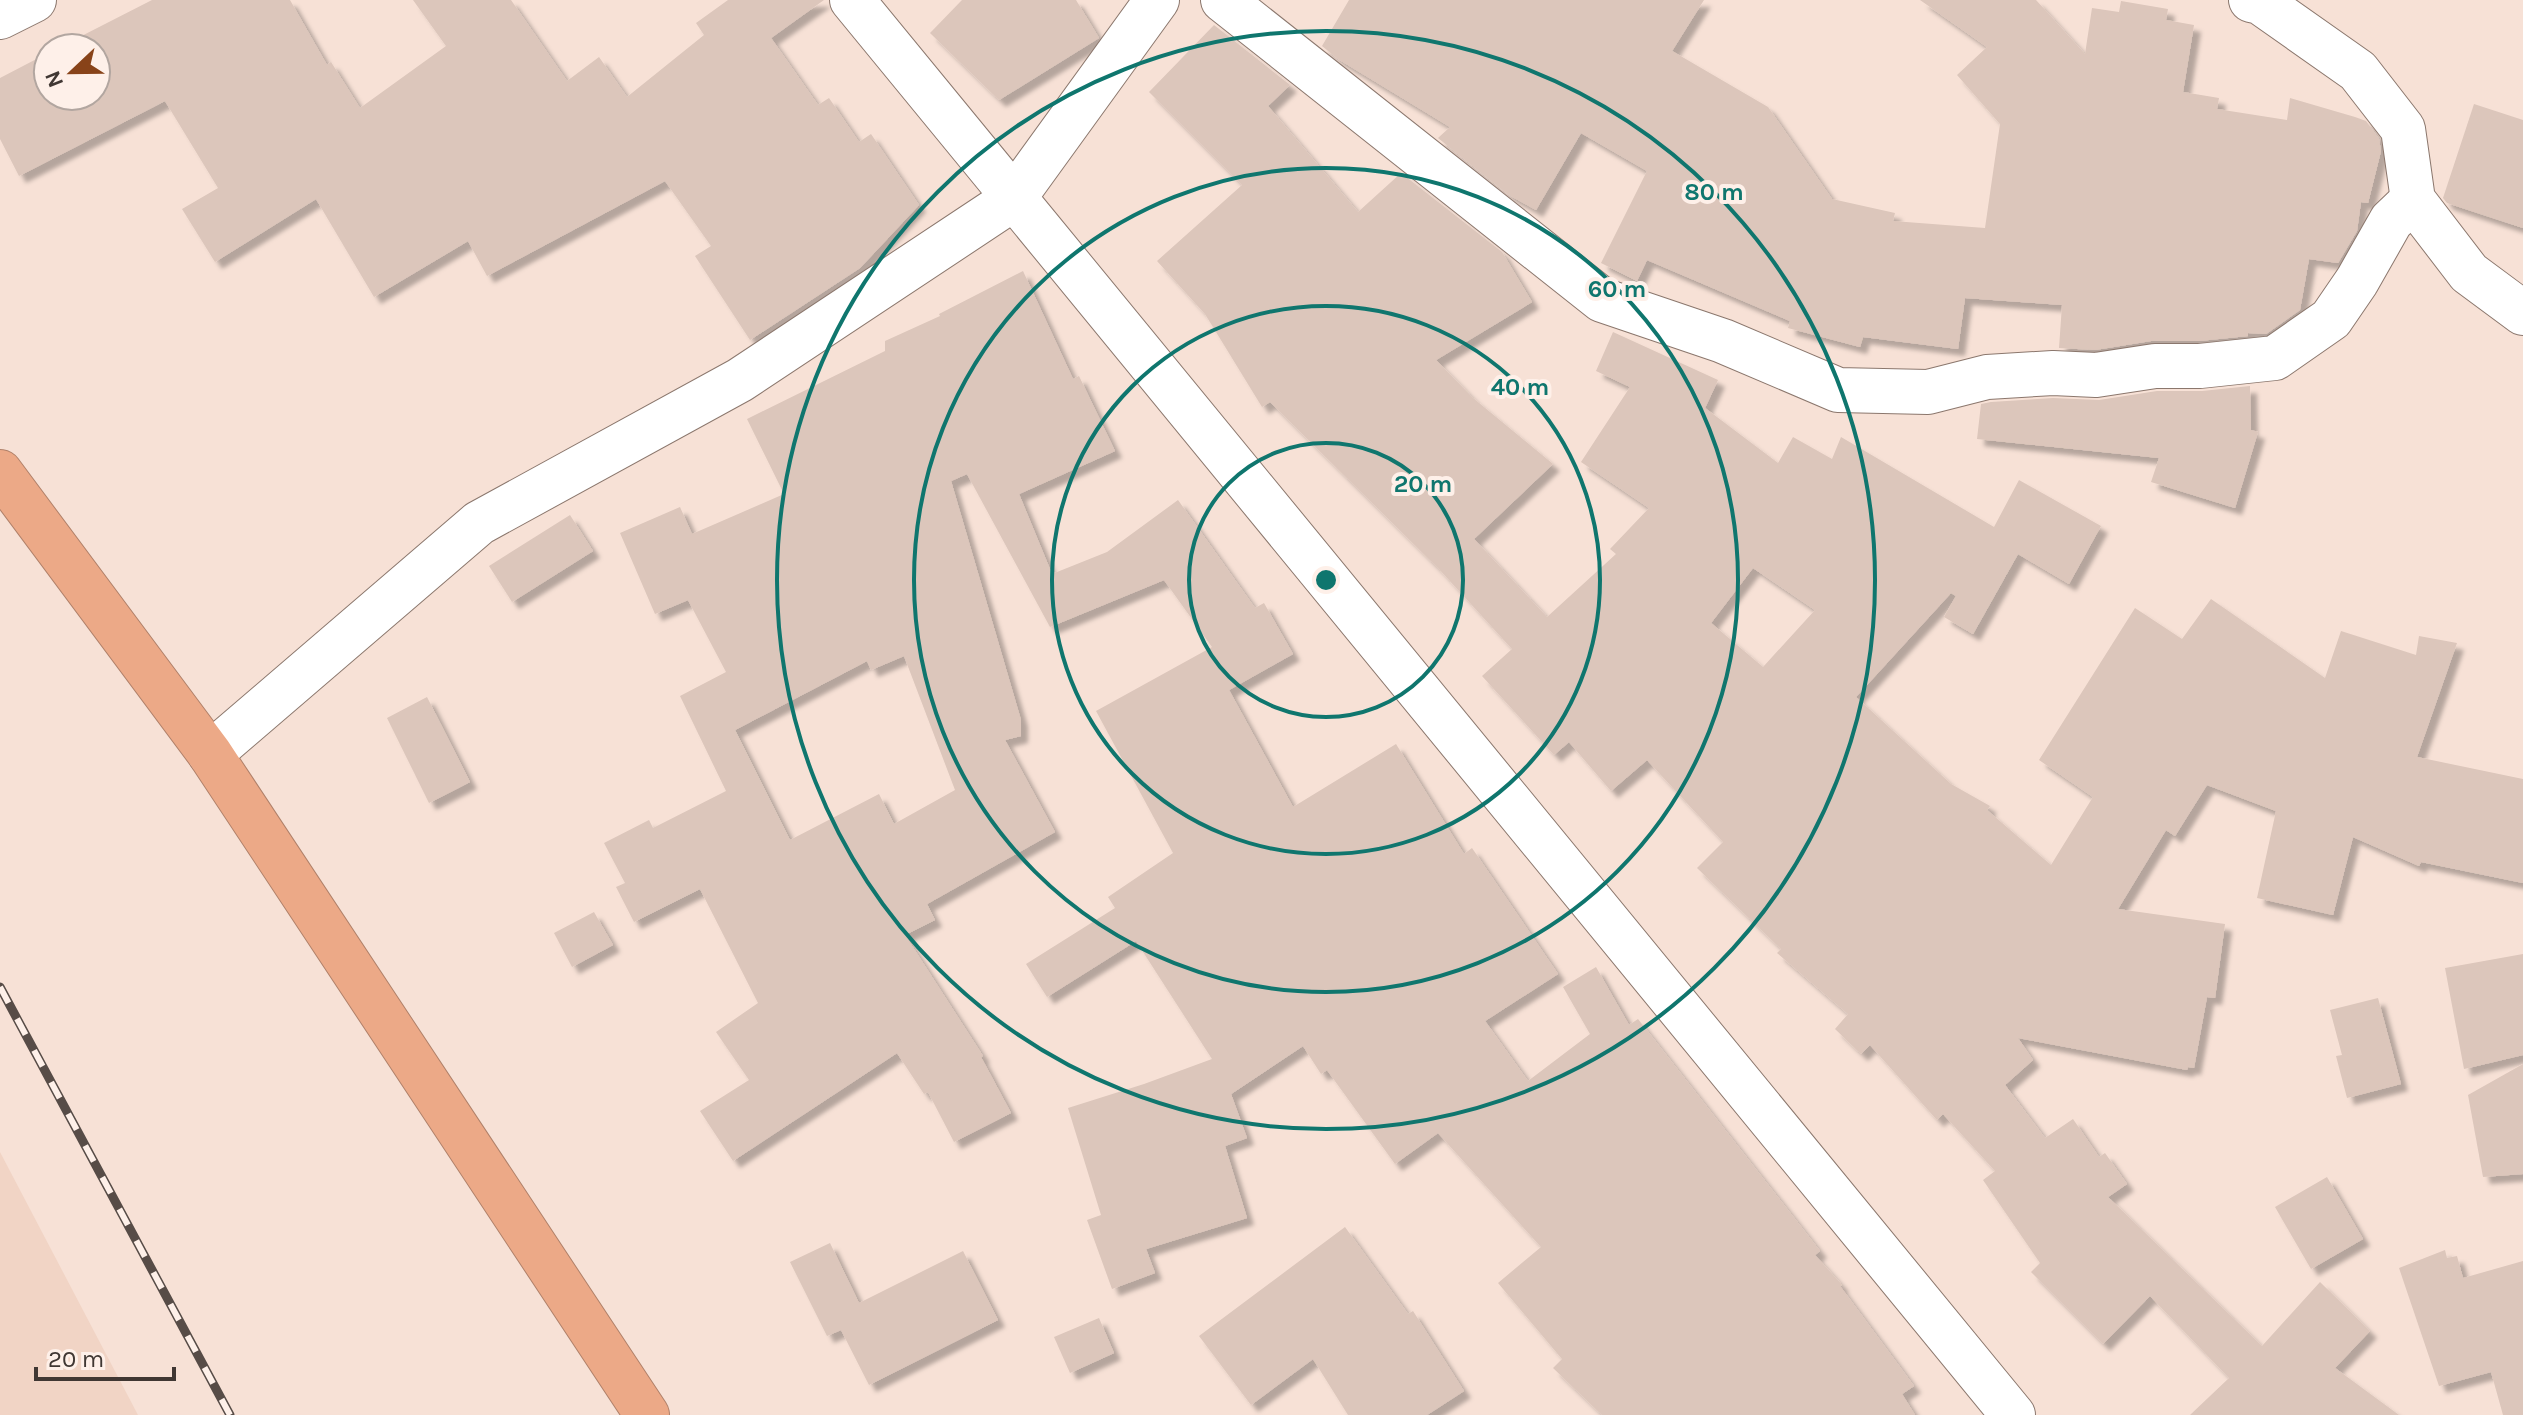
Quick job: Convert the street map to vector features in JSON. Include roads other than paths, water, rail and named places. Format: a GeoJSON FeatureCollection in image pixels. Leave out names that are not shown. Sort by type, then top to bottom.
{"type":"FeatureCollection","features":[{"type":"Feature","properties":{"kind":"highway"},"geometry":{"type":"LineString","coordinates":[[0,472],[210,754],[647,1415]]}},
{"type":"Feature","properties":{"kind":"street"},"geometry":{"type":"LineString","coordinates":[[0,17],[34,0]]}},
{"type":"Feature","properties":{"kind":"street"},"geometry":{"type":"LineString","coordinates":[[852,0],[2013,1415]]}},
{"type":"Feature","properties":{"kind":"street"},"geometry":{"type":"LineString","coordinates":[[210,754],[479,523],[740,380],[1013,199],[1157,0]]}},
{"type":"Feature","properties":{"kind":"street"},"geometry":{"type":"LineString","coordinates":[[1223,0],[1602,300],[1723,341],[1838,390],[1928,392],[1987,377],[2053,373],[2096,375],[2155,366],[2200,366],[2275,358],[2331,319],[2391,221],[2413,200]]}},
{"type":"Feature","properties":{"kind":"street"},"geometry":{"type":"LineString","coordinates":[[2251,0],[2260,2],[2358,71],[2403,129],[2413,200],[2469,273],[2523,313]]}},
{"type":"Feature","properties":{"kind":"railway"},"geometry":{"type":"LineString","coordinates":[[0,987],[230,1415]]}}]}
